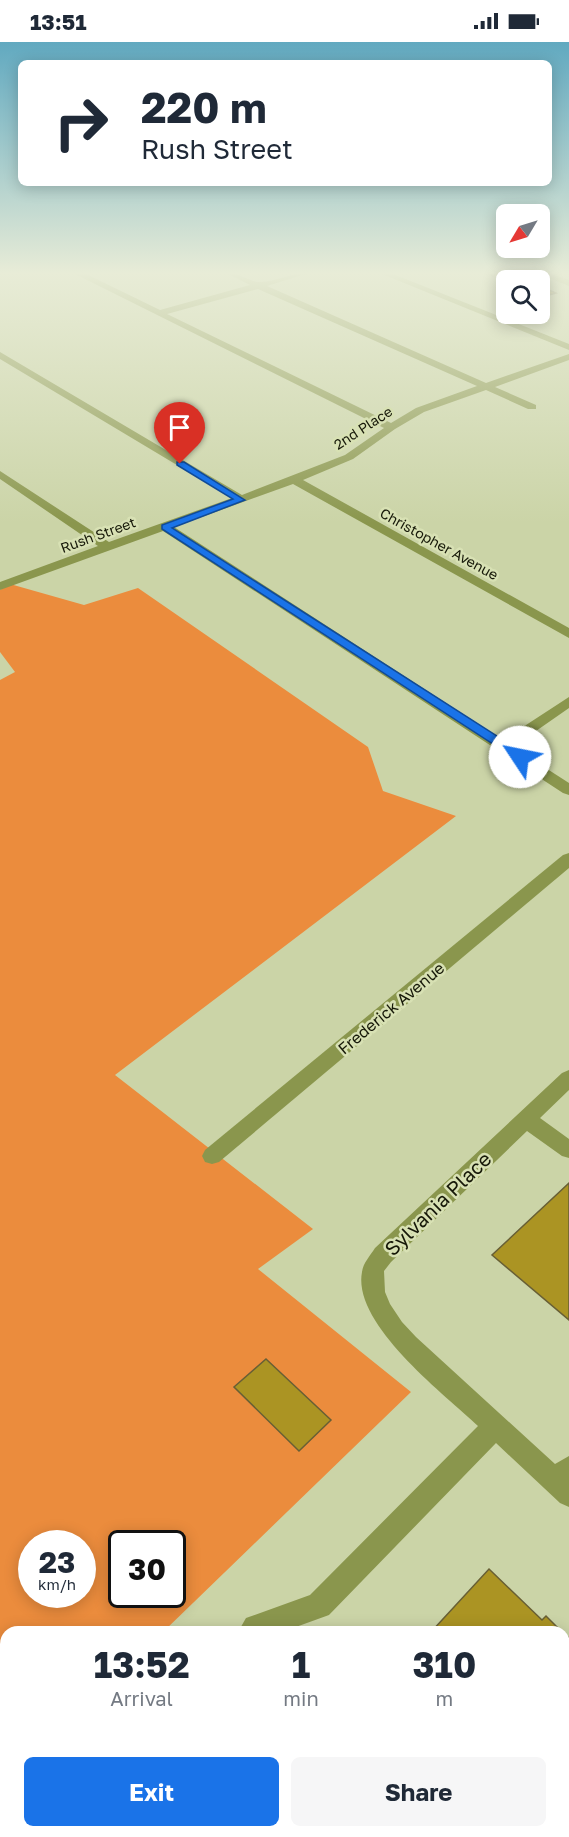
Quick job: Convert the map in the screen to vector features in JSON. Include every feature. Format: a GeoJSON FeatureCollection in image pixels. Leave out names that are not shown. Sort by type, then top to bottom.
{"type":"FeatureCollection","features":[{"type":"Feature","properties":{"kind":"street"},"geometry":{"type":"LineString","coordinates":[[1,356],[241,500]]}},
{"type":"Feature","properties":{"kind":"street"},"geometry":{"type":"LineString","coordinates":[[246,356],[391,427]]}},
{"type":"Feature","properties":{"kind":"street"},"geometry":{"type":"LineString","coordinates":[[417,356],[532,407]]}},
{"type":"Feature","properties":{"kind":"street","name":"2nd Place"},"geometry":{"type":"LineString","coordinates":[[206,513],[349,457],[391,427],[420,410],[569,357]]}},
{"type":"Feature","properties":{"kind":"street"},"geometry":{"type":"LineString","coordinates":[[0,474],[107,547]]}},
{"type":"Feature","properties":{"kind":"street","name":"Christopher Avenue"},"geometry":{"type":"LineString","coordinates":[[294,480],[569,634]]}},
{"type":"Feature","properties":{"kind":"street","name":"Rush Street"},"geometry":{"type":"LineString","coordinates":[[0,586],[206,513]]}},
{"type":"Feature","properties":{"kind":"street"},"geometry":{"type":"LineString","coordinates":[[165,527],[569,790]]}},
{"type":"Feature","properties":{"kind":"street"},"geometry":{"type":"LineString","coordinates":[[504,746],[569,701]]}},
{"type":"Feature","properties":{"kind":"street","name":"Frederick Avenue"},"geometry":{"type":"LineString","coordinates":[[212,1156],[569,859]]}},
{"type":"Feature","properties":{"kind":"street","name":"Sylvania Place"},"geometry":{"type":"LineString","coordinates":[[565,1481],[495,1426],[387,1322],[374,1291],[373,1269],[383,1255],[569,1079]]}},
{"type":"Feature","properties":{"kind":"street"},"geometry":{"type":"LineString","coordinates":[[526,1119],[569,1150]]}},
{"type":"Feature","properties":{"kind":"street"},"geometry":{"type":"LineString","coordinates":[[261,1626],[319,1605],[495,1426]]}},
{"type":"Feature","properties":{"kind":"shaded area"},"geometry":{"type":"Polygon","coordinates":[[[10,584],[84,605],[138,588],[368,747],[383,791],[456,816],[115,1075],[313,1229],[258,1269],[411,1392],[169,1626],[0,1626],[0,680],[15,672],[0,652],[0,590],[10,584]]]}},
{"type":"Feature","properties":{"kind":"building"},"geometry":{"type":"Polygon","coordinates":[[[569,1183],[569,1320],[492,1255],[569,1183]]]}},
{"type":"Feature","properties":{"kind":"building"},"geometry":{"type":"Polygon","coordinates":[[[266,1359],[331,1420],[299,1451],[234,1387],[266,1359]]]}},
{"type":"Feature","properties":{"kind":"building"},"geometry":{"type":"Polygon","coordinates":[[[489,1569],[542,1620],[546,1616],[556,1626],[437,1626],[489,1569]]]}},
{"type":"Feature","properties":{"kind":"route"},"geometry":{"type":"LineString","coordinates":[[180,464],[241,500],[165,527],[520,757]]}}]}
